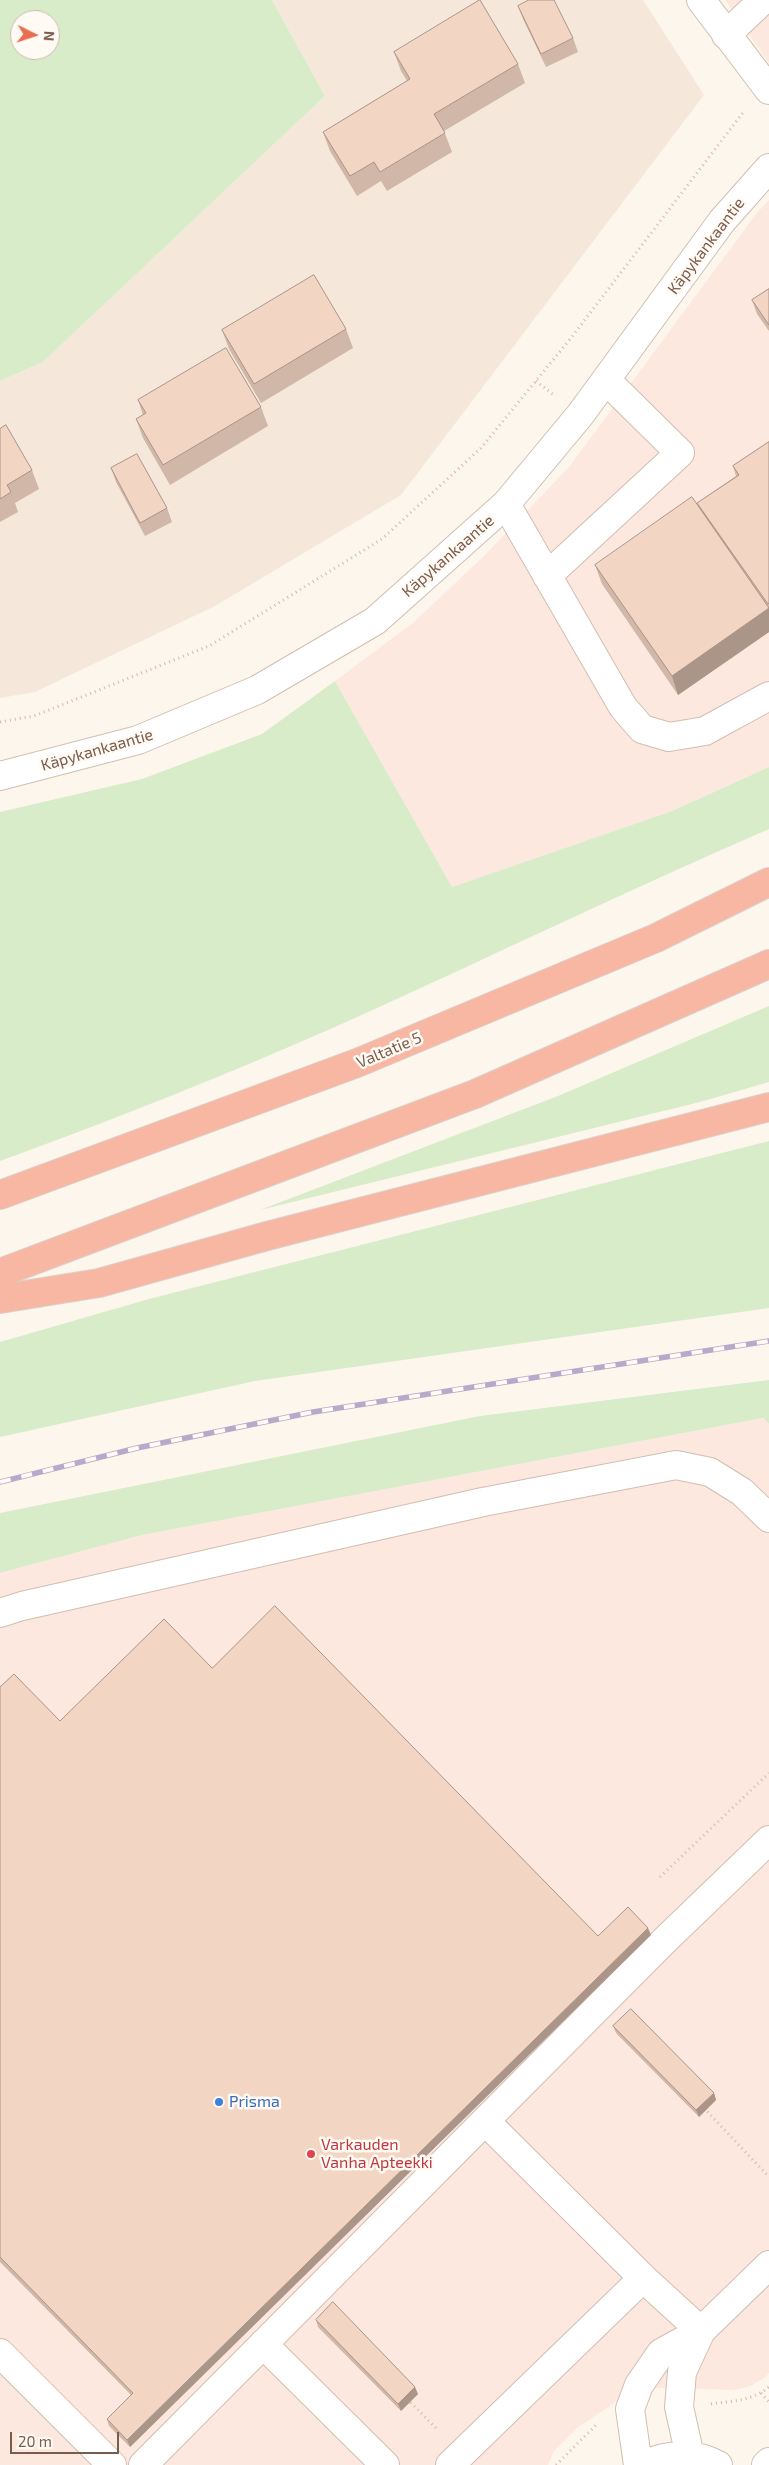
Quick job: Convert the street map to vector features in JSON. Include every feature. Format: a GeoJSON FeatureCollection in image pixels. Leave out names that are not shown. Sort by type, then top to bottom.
{"type":"FeatureCollection","features":[{"type":"Feature","properties":{"kind":"highway","name":"Valtatie 5"},"geometry":{"type":"LineString","coordinates":[[0,1195],[357,1063],[656,938],[769,882]]}},
{"type":"Feature","properties":{"kind":"highway"},"geometry":{"type":"LineString","coordinates":[[0,1273],[475,1094],[769,964]]}},
{"type":"Feature","properties":{"kind":"highway"},"geometry":{"type":"LineString","coordinates":[[0,1299],[99,1283],[267,1236],[769,1107]]}},
{"type":"Feature","properties":{"kind":"street"},"geometry":{"type":"LineString","coordinates":[[701,0],[766,88]]}},
{"type":"Feature","properties":{"kind":"street"},"geometry":{"type":"LineString","coordinates":[[726,35],[763,0]]}},
{"type":"Feature","properties":{"kind":"street","name":"Käpykankaantie"},"geometry":{"type":"LineString","coordinates":[[0,776],[138,740],[257,690],[375,621],[506,504],[606,380],[722,221],[769,168]]}},
{"type":"Feature","properties":{"kind":"street"},"geometry":{"type":"LineString","coordinates":[[547,576],[680,453],[606,380]]}},
{"type":"Feature","properties":{"kind":"street"},"geometry":{"type":"LineString","coordinates":[[506,504],[623,707],[642,729],[670,737],[705,731],[769,696]]}},
{"type":"Feature","properties":{"kind":"street"},"geometry":{"type":"LineString","coordinates":[[0,1613],[22,1606],[484,1502],[676,1465],[710,1472],[742,1492],[769,1518]]}},
{"type":"Feature","properties":{"kind":"street"},"geometry":{"type":"LineString","coordinates":[[143,2465],[663,1942],[769,1840]]}},
{"type":"Feature","properties":{"kind":"street"},"geometry":{"type":"LineString","coordinates":[[485,2121],[643,2278],[701,2331]]}},
{"type":"Feature","properties":{"kind":"street"},"geometry":{"type":"LineString","coordinates":[[638,2465],[630,2409],[639,2385],[661,2353],[701,2331],[769,2265]]}},
{"type":"Feature","properties":{"kind":"street"},"geometry":{"type":"LineString","coordinates":[[456,2459],[643,2278]]}},
{"type":"Feature","properties":{"kind":"street"},"geometry":{"type":"LineString","coordinates":[[690,2456],[679,2407],[682,2372],[701,2331]]}},
{"type":"Feature","properties":{"kind":"street"},"geometry":{"type":"LineString","coordinates":[[263,2344],[385,2465]]}},
{"type":"Feature","properties":{"kind":"street"},"geometry":{"type":"LineString","coordinates":[[0,2352],[112,2465]]}},
{"type":"Feature","properties":{"kind":"street"},"geometry":{"type":"LineString","coordinates":[[644,2465],[672,2456],[690,2456],[718,2465]]}},
{"type":"Feature","properties":{"kind":"street"},"geometry":{"type":"LineString","coordinates":[[766,2465],[769,2462]]}},
{"type":"Feature","properties":{"kind":"path"},"geometry":{"type":"LineString","coordinates":[[0,722],[34,716],[209,646],[382,539],[480,448],[571,338],[766,88]]}},
{"type":"Feature","properties":{"kind":"path"},"geometry":{"type":"LineString","coordinates":[[660,1877],[769,1773]]}},
{"type":"Feature","properties":{"kind":"path"},"geometry":{"type":"LineString","coordinates":[[702,2106],[769,2177]]}},
{"type":"Feature","properties":{"kind":"path"},"geometry":{"type":"LineString","coordinates":[[761,2393],[769,2402]]}},
{"type":"Feature","properties":{"kind":"path"},"geometry":{"type":"LineString","coordinates":[[406,2397],[456,2459]]}},
{"type":"Feature","properties":{"kind":"shaded area"},"geometry":{"type":"Polygon","coordinates":[[[272,0],[643,0],[704,95],[401,495],[215,606],[35,692],[0,698],[0,381],[43,362],[325,96],[272,0]]]}},
{"type":"Feature","properties":{"kind":"shaded area"},"geometry":{"type":"Polygon","coordinates":[[[725,0],[769,0],[769,63],[725,0]]]}},
{"type":"Feature","properties":{"kind":"shaded area"},"geometry":{"type":"Polygon","coordinates":[[[769,200],[769,767],[672,811],[452,887],[335,681],[414,622],[483,557],[569,467],[756,214],[769,200]]]}},
{"type":"Feature","properties":{"kind":"shaded area"},"geometry":{"type":"Polygon","coordinates":[[[763,1418],[769,1424],[769,2373],[750,2386],[735,2390],[656,2388],[620,2399],[577,2428],[554,2451],[548,2465],[0,2465],[0,1573],[142,1535],[763,1418]]]}},
{"type":"Feature","properties":{"kind":"green space"},"geometry":{"type":"Polygon","coordinates":[[[0,0],[272,0],[325,96],[43,362],[0,381],[0,0]]]}},
{"type":"Feature","properties":{"kind":"green space"},"geometry":{"type":"Polygon","coordinates":[[[335,681],[452,887],[672,811],[769,767],[769,829],[662,876],[302,1042],[87,1129],[0,1161],[0,812],[142,779],[262,734],[335,681]]]}},
{"type":"Feature","properties":{"kind":"green space"},"geometry":{"type":"Polygon","coordinates":[[[769,1006],[769,1082],[700,1102],[260,1210],[558,1096],[769,1006]]]}},
{"type":"Feature","properties":{"kind":"green space"},"geometry":{"type":"Polygon","coordinates":[[[769,1141],[769,1308],[255,1381],[0,1437],[0,1342],[149,1299],[769,1141]]]}},
{"type":"Feature","properties":{"kind":"green space"},"geometry":{"type":"Polygon","coordinates":[[[769,1380],[769,1424],[763,1418],[142,1535],[0,1573],[0,1513],[480,1416],[769,1380]]]}},
{"type":"Feature","properties":{"kind":"building"},"geometry":{"type":"Polygon","coordinates":[[[480,0],[518,64],[434,114],[445,133],[380,172],[374,162],[350,176],[323,132],[410,79],[394,52],[480,0]]]}},
{"type":"Feature","properties":{"kind":"building"},"geometry":{"type":"Polygon","coordinates":[[[529,0],[554,0],[573,38],[541,54],[518,6],[529,0]]]}},
{"type":"Feature","properties":{"kind":"building"},"geometry":{"type":"Polygon","coordinates":[[[314,275],[346,329],[254,384],[222,330],[314,275]]]}},
{"type":"Feature","properties":{"kind":"building"},"geometry":{"type":"Polygon","coordinates":[[[769,289],[769,325],[752,300],[769,289]]]}},
{"type":"Feature","properties":{"kind":"building"},"geometry":{"type":"Polygon","coordinates":[[[226,348],[261,407],[163,465],[136,419],[146,413],[138,400],[226,348]]]}},
{"type":"Feature","properties":{"kind":"building"},"geometry":{"type":"Polygon","coordinates":[[[6,425],[32,470],[7,485],[11,492],[0,499],[0,429],[6,425]]]}},
{"type":"Feature","properties":{"kind":"building"},"geometry":{"type":"Polygon","coordinates":[[[769,442],[768,604],[697,503],[739,475],[733,466],[769,442]]]}},
{"type":"Feature","properties":{"kind":"building"},"geometry":{"type":"Polygon","coordinates":[[[137,454],[167,508],[140,523],[111,468],[137,454]]]}},
{"type":"Feature","properties":{"kind":"building"},"geometry":{"type":"Polygon","coordinates":[[[692,497],[769,608],[672,676],[595,565],[692,497]]]}},
{"type":"Feature","properties":{"kind":"building","name":"Prisma"},"geometry":{"type":"Polygon","coordinates":[[[275,1606],[598,1936],[628,1907],[648,1928],[127,2440],[107,2419],[133,2393],[0,2257],[0,1687],[14,1674],[60,1721],[164,1619],[212,1668],[275,1606]]]}},
{"type":"Feature","properties":{"kind":"building"},"geometry":{"type":"Polygon","coordinates":[[[631,2009],[714,2093],[696,2110],[613,2026],[631,2009]]]}},
{"type":"Feature","properties":{"kind":"building"},"geometry":{"type":"Polygon","coordinates":[[[333,2302],[415,2387],[398,2404],[316,2320],[333,2302]]]}},
{"type":"Feature","properties":{"kind":"railway"},"geometry":{"type":"LineString","coordinates":[[0,1482],[137,1448],[313,1412],[769,1341]]}},
{"type":"Feature","properties":{"kind":"place","name":"Prisma"},"geometry":{"type":"Point","coordinates":[219,2102]}},
{"type":"Feature","properties":{"kind":"place","name":"Varkauden Vanha Apteekki"},"geometry":{"type":"Point","coordinates":[311,2154]}}]}
